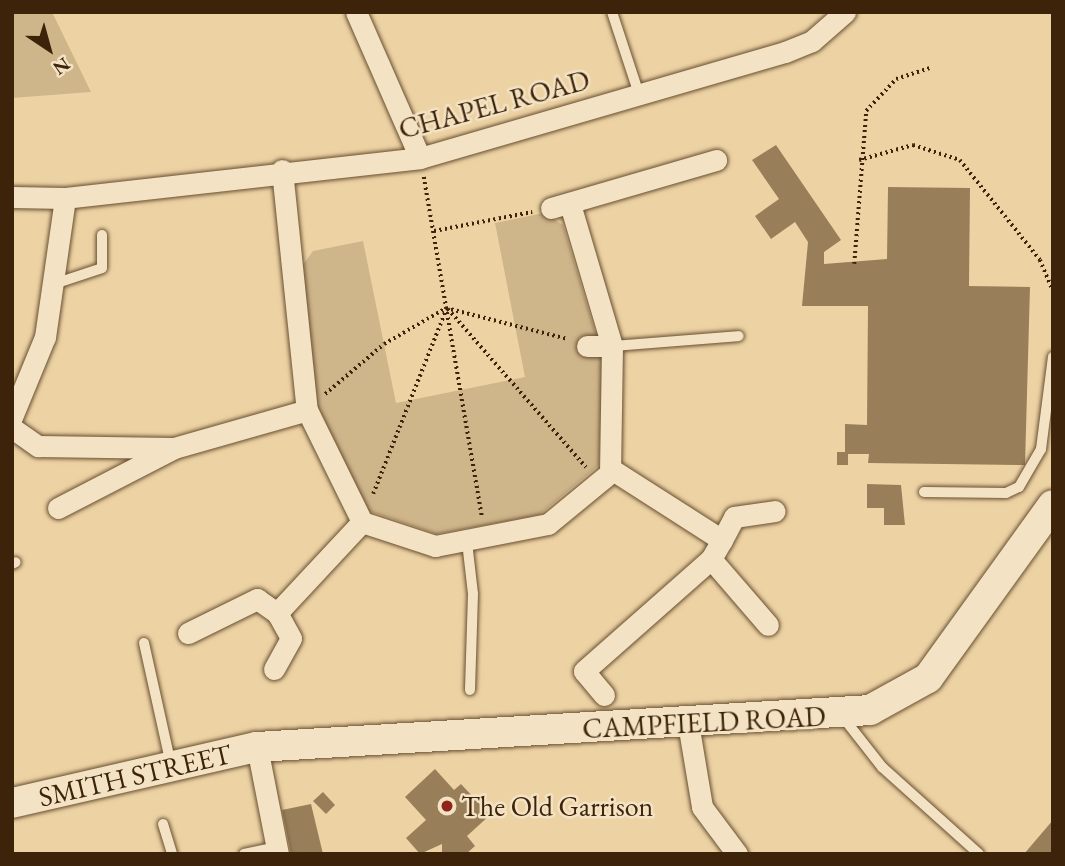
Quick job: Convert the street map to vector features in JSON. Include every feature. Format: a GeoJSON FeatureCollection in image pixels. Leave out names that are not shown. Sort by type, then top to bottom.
{"type":"FeatureCollection","features":[{"type":"Feature","properties":{"kind":"street"},"geometry":{"type":"LineString","coordinates":[[356,12],[420,158]]}},
{"type":"Feature","properties":{"kind":"street","name":"CHAPEL ROAD"},"geometry":{"type":"LineString","coordinates":[[12,197],[65,198],[282,170],[420,158],[812,41],[845,12]]}},
{"type":"Feature","properties":{"kind":"street"},"geometry":{"type":"LineString","coordinates":[[282,170],[307,410],[362,522],[435,546],[477,540],[554,522],[605,475],[612,345],[561,206],[716,160]]}},
{"type":"Feature","properties":{"kind":"street"},"geometry":{"type":"LineString","coordinates":[[15,405],[57,283],[65,198]]}},
{"type":"Feature","properties":{"kind":"street"},"geometry":{"type":"LineString","coordinates":[[587,346],[612,345]]}},
{"type":"Feature","properties":{"kind":"street"},"geometry":{"type":"LineString","coordinates":[[58,508],[174,448],[307,410]]}},
{"type":"Feature","properties":{"kind":"street"},"geometry":{"type":"LineString","coordinates":[[12,428],[38,446],[174,448]]}},
{"type":"Feature","properties":{"kind":"street"},"geometry":{"type":"LineString","coordinates":[[605,475],[717,549],[768,625]]}},
{"type":"Feature","properties":{"kind":"street","name":"CAMPFIELD ROAD"},"geometry":{"type":"LineString","coordinates":[[257,747],[842,716],[887,705],[928,678],[1053,505]]}},
{"type":"Feature","properties":{"kind":"street"},"geometry":{"type":"LineString","coordinates":[[604,695],[584,671],[717,549],[734,517],[775,511]]}},
{"type":"Feature","properties":{"kind":"street"},"geometry":{"type":"LineString","coordinates":[[277,613],[362,522]]}},
{"type":"Feature","properties":{"kind":"street"},"geometry":{"type":"LineString","coordinates":[[188,632],[257,599],[277,613],[291,638],[274,669]]}},
{"type":"Feature","properties":{"kind":"street"},"geometry":{"type":"LineString","coordinates":[[688,723],[696,789],[728,850]]}},
{"type":"Feature","properties":{"kind":"street"},"geometry":{"type":"LineString","coordinates":[[257,747],[277,850]]}},
{"type":"Feature","properties":{"kind":"street","name":"SMITH STREET"},"geometry":{"type":"LineString","coordinates":[[12,803],[257,747]]}},
{"type":"Feature","properties":{"kind":"lane"},"geometry":{"type":"LineString","coordinates":[[612,12],[639,94]]}},
{"type":"Feature","properties":{"kind":"lane"},"geometry":{"type":"LineString","coordinates":[[57,283],[102,268],[102,235]]}},
{"type":"Feature","properties":{"kind":"lane"},"geometry":{"type":"LineString","coordinates":[[612,345],[738,336]]}},
{"type":"Feature","properties":{"kind":"lane"},"geometry":{"type":"LineString","coordinates":[[924,492],[1006,493],[1019,487],[1041,449],[1053,357]]}},
{"type":"Feature","properties":{"kind":"lane"},"geometry":{"type":"LineString","coordinates":[[470,690],[477,540]]}},
{"type":"Feature","properties":{"kind":"lane"},"geometry":{"type":"LineString","coordinates":[[144,643],[171,767]]}},
{"type":"Feature","properties":{"kind":"lane"},"geometry":{"type":"LineString","coordinates":[[842,716],[882,767],[979,854]]}},
{"type":"Feature","properties":{"kind":"lane"},"geometry":{"type":"LineString","coordinates":[[163,824],[172,854]]}},
{"type":"Feature","properties":{"kind":"lane"},"geometry":{"type":"LineString","coordinates":[[244,854],[277,850]]}},
{"type":"Feature","properties":{"kind":"path"},"geometry":{"type":"LineString","coordinates":[[854,264],[859,160],[866,111],[896,79],[929,68]]}},
{"type":"Feature","properties":{"kind":"path"},"geometry":{"type":"LineString","coordinates":[[859,160],[913,145],[960,160],[1040,260],[1053,290]]}},
{"type":"Feature","properties":{"kind":"path"},"geometry":{"type":"LineString","coordinates":[[420,158],[446,308],[477,540]]}},
{"type":"Feature","properties":{"kind":"path"},"geometry":{"type":"LineString","coordinates":[[434,231],[561,206]]}},
{"type":"Feature","properties":{"kind":"path"},"geometry":{"type":"LineString","coordinates":[[446,308],[605,475]]}},
{"type":"Feature","properties":{"kind":"path"},"geometry":{"type":"LineString","coordinates":[[362,522],[446,308]]}},
{"type":"Feature","properties":{"kind":"path"},"geometry":{"type":"LineString","coordinates":[[307,410],[384,344],[446,308],[514,321],[587,346]]}},
{"type":"Feature","properties":{"kind":"shaded area"},"geometry":{"type":"Polygon","coordinates":[[[12,12],[52,12],[91,92],[12,98],[12,12]]]}},
{"type":"Feature","properties":{"kind":"shaded area"},"geometry":{"type":"Polygon","coordinates":[[[544,213],[563,225],[603,358],[599,465],[539,515],[437,534],[369,511],[318,407],[302,266],[313,251],[363,241],[396,403],[525,377],[495,223],[544,213]]]}},
{"type":"Feature","properties":{"kind":"building"},"geometry":{"type":"Polygon","coordinates":[[[776,145],[841,240],[824,252],[824,264],[887,259],[888,187],[970,188],[969,286],[1030,287],[1025,465],[868,463],[869,454],[848,454],[848,465],[837,465],[837,452],[845,452],[845,424],[867,425],[868,306],[802,306],[808,242],[795,222],[771,239],[755,216],[779,199],[752,160],[776,145]]]}},
{"type":"Feature","properties":{"kind":"building"},"geometry":{"type":"Polygon","coordinates":[[[867,484],[901,485],[905,525],[884,525],[884,508],[867,508],[867,484]]]}},
{"type":"Feature","properties":{"kind":"building","name":"The Old Garrison"},"geometry":{"type":"Polygon","coordinates":[[[435,769],[454,790],[461,784],[490,815],[467,836],[475,846],[466,854],[442,854],[442,844],[420,854],[406,838],[426,820],[405,797],[435,769]]]}},
{"type":"Feature","properties":{"kind":"building"},"geometry":{"type":"Polygon","coordinates":[[[323,792],[335,805],[326,814],[313,801],[323,792]]]}},
{"type":"Feature","properties":{"kind":"building"},"geometry":{"type":"Polygon","coordinates":[[[311,804],[323,854],[291,854],[282,810],[311,804]]]}},
{"type":"Feature","properties":{"kind":"building"},"geometry":{"type":"Polygon","coordinates":[[[1053,820],[1053,854],[1024,854],[1053,820]]]}},
{"type":"Feature","properties":{"kind":"place","name":"The Old Garrison"},"geometry":{"type":"Point","coordinates":[447,806]}}]}
